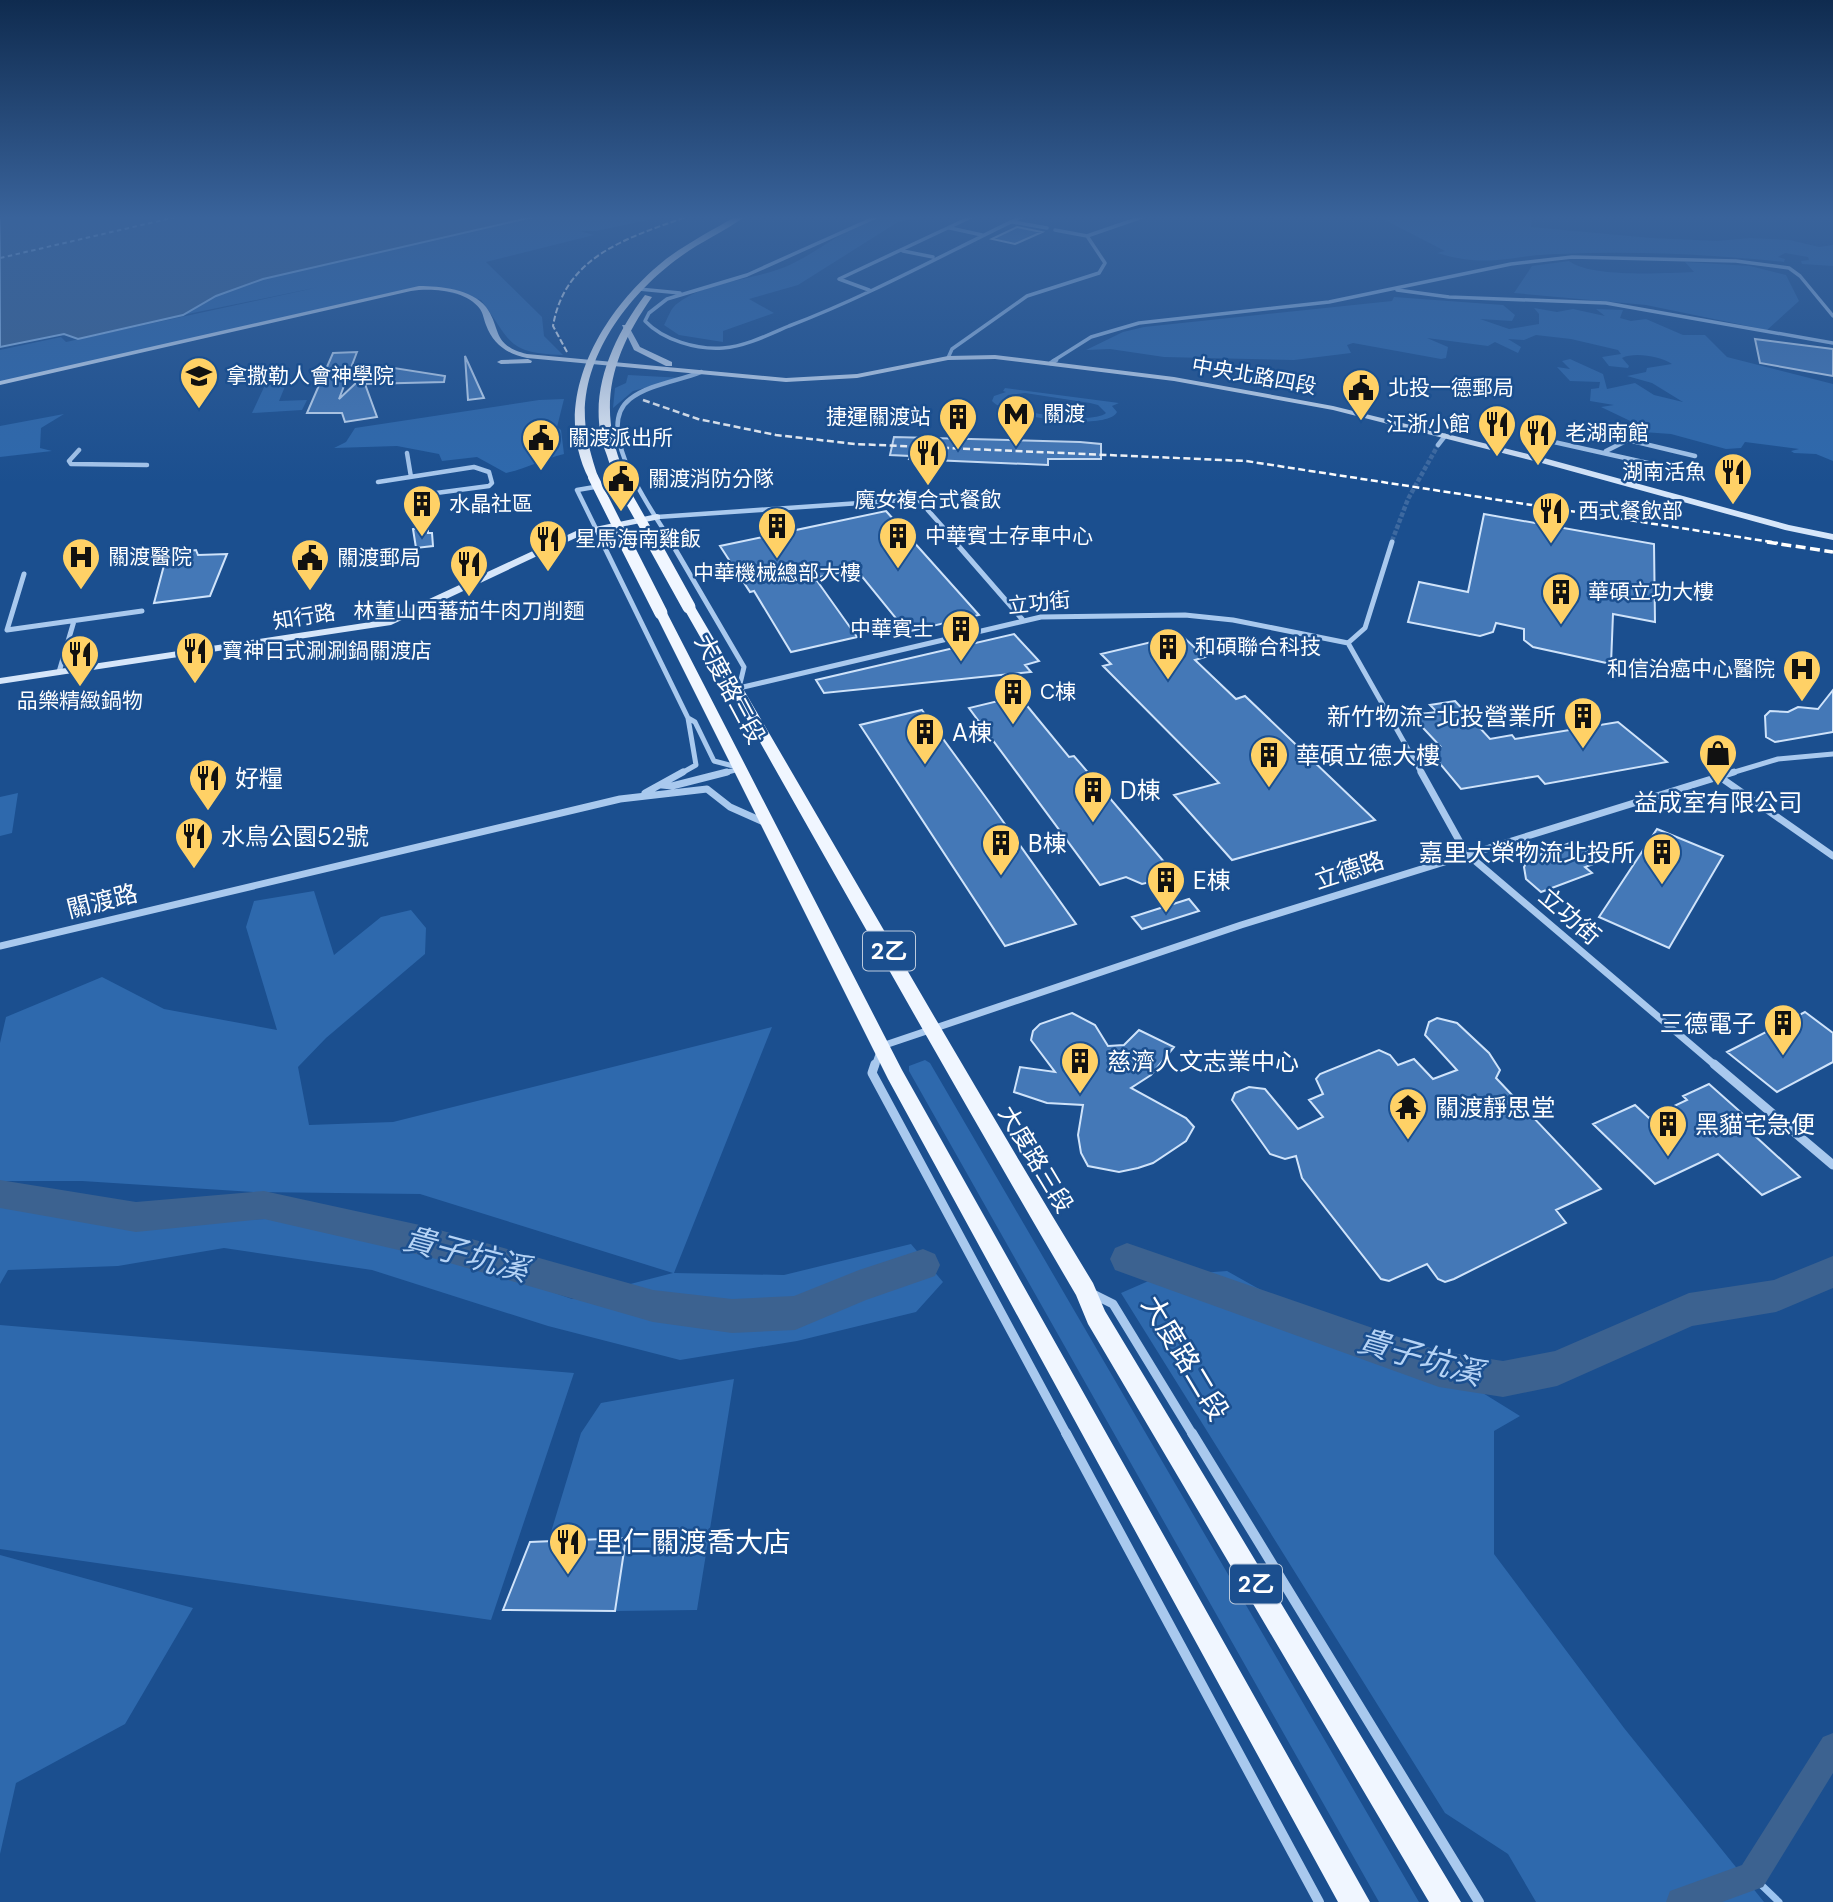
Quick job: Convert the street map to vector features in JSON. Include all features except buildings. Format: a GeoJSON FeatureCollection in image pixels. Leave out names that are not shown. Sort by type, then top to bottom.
{"type":"FeatureCollection","features":[{"type":"Feature","properties":{"kind":"main road","name":"大度路三段"},"geometry":{"type":"LineString","coordinates":[[627,306],[590,361],[578,411],[578,435],[593,477],[742,768],[766,824],[974,1217],[1004,1293]]}},
{"type":"Feature","properties":{"kind":"main road","name":"2乙"},"geometry":{"type":"LineString","coordinates":[[625,327],[642,306]]}},
{"type":"Feature","properties":{"kind":"main road","name":"大度路三段"},"geometry":{"type":"LineString","coordinates":[[625,327],[614,349],[604,408],[604,432],[610,455],[629,499],[727,675],[738,688],[932,1030],[1085,1290]]}},
{"type":"Feature","properties":{"kind":"main road","name":"2乙"},"geometry":{"type":"LineString","coordinates":[[1085,1290],[1096,1317],[1446,1902]]}},
{"type":"Feature","properties":{"kind":"main road","name":"2乙"},"geometry":{"type":"LineString","coordinates":[[1004,1293],[1355,1902]]}},
{"type":"Feature","properties":{"kind":"street"},"geometry":{"type":"LineString","coordinates":[[0,383],[341,306]]}},
{"type":"Feature","properties":{"kind":"street"},"geometry":{"type":"LineString","coordinates":[[481,306],[496,339],[510,352],[540,358]]}},
{"type":"Feature","properties":{"kind":"street"},"geometry":{"type":"LineString","coordinates":[[659,306],[645,317],[649,327],[681,342],[720,348],[765,337],[834,306]]}},
{"type":"Feature","properties":{"kind":"street"},"geometry":{"type":"LineString","coordinates":[[948,358],[952,349],[1013,306]]}},
{"type":"Feature","properties":{"kind":"street"},"geometry":{"type":"LineString","coordinates":[[1051,363],[1091,337],[1139,323],[1303,306]]}},
{"type":"Feature","properties":{"kind":"street"},"geometry":{"type":"LineString","coordinates":[[1620,306],[1766,334],[1833,343]]}},
{"type":"Feature","properties":{"kind":"street"},"geometry":{"type":"LineString","coordinates":[[490,327],[489,339],[501,362]]}},
{"type":"Feature","properties":{"kind":"street"},"geometry":{"type":"LineString","coordinates":[[625,327],[632,343],[648,356],[701,373]]}},
{"type":"Feature","properties":{"kind":"street","name":"中央北路四段"},"geometry":{"type":"LineString","coordinates":[[572,359],[701,373],[822,380],[948,358],[995,357],[1051,363],[1252,392],[1333,408],[1788,528],[1833,537]]}},
{"type":"Feature","properties":{"kind":"street"},"geometry":{"type":"LineString","coordinates":[[501,362],[513,358],[572,359]]}},
{"type":"Feature","properties":{"kind":"street"},"geometry":{"type":"LineString","coordinates":[[501,362],[572,359]]}},
{"type":"Feature","properties":{"kind":"street","name":"大度路三段"},"geometry":{"type":"LineString","coordinates":[[701,373],[644,391],[624,402],[615,424],[617,441],[636,480],[744,667],[738,688]]}},
{"type":"Feature","properties":{"kind":"street"},"geometry":{"type":"LineString","coordinates":[[1438,445],[1445,436]]}},
{"type":"Feature","properties":{"kind":"street"},"geometry":{"type":"LineString","coordinates":[[1545,440],[1605,451],[1670,468]]}},
{"type":"Feature","properties":{"kind":"street"},"geometry":{"type":"LineString","coordinates":[[1605,451],[1628,440],[1695,456]]}},
{"type":"Feature","properties":{"kind":"street"},"geometry":{"type":"LineString","coordinates":[[79,450],[69,461],[71,464],[147,465]]}},
{"type":"Feature","properties":{"kind":"street"},"geometry":{"type":"LineString","coordinates":[[407,453],[411,477]]}},
{"type":"Feature","properties":{"kind":"street"},"geometry":{"type":"LineString","coordinates":[[378,482],[474,467],[487,470],[491,477],[492,483],[482,488],[421,495],[419,509]]}},
{"type":"Feature","properties":{"kind":"street","name":"大度路三段"},"geometry":{"type":"LineString","coordinates":[[636,480],[577,490],[688,718]]}},
{"type":"Feature","properties":{"kind":"street"},"geometry":{"type":"LineString","coordinates":[[657,517],[918,499],[1022,619]]}},
{"type":"Feature","properties":{"kind":"street","name":"知行路"},"geometry":{"type":"LineString","coordinates":[[0,681],[387,623],[579,533],[657,517]]}},
{"type":"Feature","properties":{"kind":"street"},"geometry":{"type":"LineString","coordinates":[[1348,643],[1365,628],[1392,541]]}},
{"type":"Feature","properties":{"kind":"street"},"geometry":{"type":"LineString","coordinates":[[24,574],[7,630],[142,611]]}},
{"type":"Feature","properties":{"kind":"street","name":"立功街"},"geometry":{"type":"LineString","coordinates":[[738,688],[1022,619],[1185,615],[1233,620],[1348,643],[1466,853],[1833,1166]]}},
{"type":"Feature","properties":{"kind":"street"},"geometry":{"type":"LineString","coordinates":[[58,672],[74,621]]}},
{"type":"Feature","properties":{"kind":"street"},"geometry":{"type":"LineString","coordinates":[[642,794],[696,765],[698,755],[687,724],[688,718],[695,722],[714,761],[742,768]]}},
{"type":"Feature","properties":{"kind":"street","name":"立德路"},"geometry":{"type":"LineString","coordinates":[[882,1046],[1466,853],[1717,775],[1778,759],[1833,754]]}},
{"type":"Feature","properties":{"kind":"street"},"geometry":{"type":"LineString","coordinates":[[661,785],[673,786],[742,768]]}},
{"type":"Feature","properties":{"kind":"street"},"geometry":{"type":"LineString","coordinates":[[1717,775],[1833,856]]}},
{"type":"Feature","properties":{"kind":"street"},"geometry":{"type":"LineString","coordinates":[[642,794],[707,789],[730,807],[766,824]]}},
{"type":"Feature","properties":{"kind":"street","name":"關渡路"},"geometry":{"type":"LineString","coordinates":[[0,946],[214,893],[642,794]]}},
{"type":"Feature","properties":{"kind":"street"},"geometry":{"type":"LineString","coordinates":[[882,1046],[872,1073],[952,1220],[1004,1293],[1319,1902]]}},
{"type":"Feature","properties":{"kind":"street","name":"大度路二段"},"geometry":{"type":"LineString","coordinates":[[1085,1290],[1113,1304],[1479,1902]]}},
{"type":"Feature","properties":{"kind":"shaded area"},"geometry":{"type":"Polygon","coordinates":[[[0,306],[199,306],[183,315],[78,339],[64,334],[0,347],[0,306]]]}},
{"type":"Feature","properties":{"kind":"shaded area"},"geometry":{"type":"Polygon","coordinates":[[[199,306],[228,306],[183,315],[199,306]]]}},
{"type":"Feature","properties":{"kind":"shaded area"},"geometry":{"type":"Polygon","coordinates":[[[233,306],[335,306],[0,382],[0,350],[61,337],[66,342],[233,306]]]}},
{"type":"Feature","properties":{"kind":"shaded area"},"geometry":{"type":"Polygon","coordinates":[[[485,306],[531,306],[542,317],[544,336],[563,355],[520,348],[506,335],[485,306]]]}},
{"type":"Feature","properties":{"kind":"shaded area"},"geometry":{"type":"Polygon","coordinates":[[[761,306],[774,313],[723,331],[723,342],[679,335],[664,325],[673,307],[761,306]]]}},
{"type":"Feature","properties":{"kind":"shaded area"},"geometry":{"type":"Polygon","coordinates":[[[1347,306],[1504,306],[1515,315],[1512,321],[1480,319],[1509,329],[1539,324],[1539,314],[1534,308],[1557,312],[1573,309],[1605,316],[1596,309],[1623,310],[1620,318],[1631,321],[1646,319],[1683,335],[1705,335],[1727,357],[1833,384],[1833,461],[1816,454],[1791,451],[1799,449],[1745,442],[1741,448],[1726,449],[1671,434],[1643,432],[1645,428],[1601,407],[1614,405],[1590,401],[1591,389],[1599,388],[1600,382],[1570,381],[1557,367],[1570,369],[1562,361],[1570,359],[1603,374],[1607,389],[1635,383],[1654,395],[1683,402],[1652,383],[1627,376],[1646,372],[1647,368],[1672,364],[1654,357],[1633,355],[1622,358],[1628,368],[1609,366],[1602,357],[1621,354],[1618,350],[1571,339],[1536,335],[1524,340],[1508,339],[1521,347],[1518,353],[1495,342],[1488,346],[1427,338],[1448,347],[1446,358],[1441,359],[1353,343],[1347,345],[1351,353],[1294,360],[1164,357],[1110,349],[1086,350],[1123,332],[1144,327],[1347,306]]]}},
{"type":"Feature","properties":{"kind":"shaded area"},"geometry":{"type":"Polygon","coordinates":[[[1650,306],[1794,306],[1767,330],[1650,306]]]}},
{"type":"Feature","properties":{"kind":"shaded area"},"geometry":{"type":"Polygon","coordinates":[[[628,375],[683,378],[633,391],[613,408],[615,388],[626,383],[628,375]]]}},
{"type":"Feature","properties":{"kind":"shaded area"},"geometry":{"type":"Polygon","coordinates":[[[286,384],[279,401],[307,400],[302,410],[252,413],[265,385],[286,384]]]}},
{"type":"Feature","properties":{"kind":"shaded area"},"geometry":{"type":"Polygon","coordinates":[[[1005,388],[1119,403],[1112,406],[1117,412],[1109,418],[1076,422],[1056,420],[1001,407],[992,401],[994,396],[1006,392],[1003,391],[1005,388]],[[1025,393],[1008,395],[1002,401],[1021,410],[1071,418],[1086,418],[1106,413],[1098,405],[1025,393]]]}},
{"type":"Feature","properties":{"kind":"shaded area"},"geometry":{"type":"Polygon","coordinates":[[[564,399],[557,427],[561,430],[564,454],[506,473],[477,457],[442,461],[439,454],[397,446],[334,448],[346,442],[355,428],[539,400],[564,399]]]}},
{"type":"Feature","properties":{"kind":"shaded area"},"geometry":{"type":"Polygon","coordinates":[[[64,414],[41,428],[40,448],[52,451],[0,457],[0,426],[64,414]]]}},
{"type":"Feature","properties":{"kind":"shaded area"},"geometry":{"type":"Polygon","coordinates":[[[18,793],[12,833],[0,836],[0,797],[18,793]]]}},
{"type":"Feature","properties":{"kind":"shaded area"},"geometry":{"type":"Polygon","coordinates":[[[314,891],[334,955],[381,917],[411,910],[426,928],[425,954],[326,1038],[298,1067],[309,1125],[393,1122],[772,1027],[674,1273],[784,1275],[911,1244],[943,1282],[916,1312],[797,1341],[680,1360],[548,1326],[372,1270],[224,1248],[118,1266],[8,1270],[0,1284],[0,1202],[149,1222],[267,1219],[430,1249],[572,1299],[673,1273],[420,1194],[253,1192],[82,1181],[0,1181],[0,1043],[6,1017],[102,977],[164,1009],[277,1030],[246,927],[254,901],[314,891]]]}},
{"type":"Feature","properties":{"kind":"shaded area"},"geometry":{"type":"Polygon","coordinates":[[[925,1060],[930,1063],[1419,1902],[1379,1902],[909,1071],[909,1066],[925,1060]]]}},
{"type":"Feature","properties":{"kind":"shaded area"},"geometry":{"type":"Polygon","coordinates":[[[1227,1271],[1295,1309],[1378,1362],[1478,1390],[1520,1416],[1494,1431],[1494,1554],[1624,1728],[1764,1902],[1536,1902],[1508,1854],[1445,1813],[1121,1293],[1160,1276],[1227,1271]]]}},
{"type":"Feature","properties":{"kind":"shaded area"},"geometry":{"type":"Polygon","coordinates":[[[0,1325],[574,1373],[491,1620],[0,1549],[0,1325]]]}},
{"type":"Feature","properties":{"kind":"shaded area"},"geometry":{"type":"Polygon","coordinates":[[[734,1379],[697,1610],[615,1611],[626,1538],[548,1542],[581,1433],[601,1403],[734,1379]]]}},
{"type":"Feature","properties":{"kind":"shaded area"},"geometry":{"type":"Polygon","coordinates":[[[0,1555],[193,1608],[125,1724],[16,1783],[0,1854],[0,1555]]]}},
{"type":"Feature","properties":{"kind":"waterway","name":"貴子坑溪"},"geometry":{"type":"LineString","coordinates":[[0,1194],[136,1217],[264,1205],[429,1242],[653,1306],[732,1316],[795,1313],[859,1286],[923,1265]]}},
{"type":"Feature","properties":{"kind":"waterway","name":"貴子坑溪"},"geometry":{"type":"LineString","coordinates":[[1127,1259],[1439,1369],[1503,1379],[1557,1368],[1689,1310],[1776,1296],[1833,1272]]}},
{"type":"Feature","properties":{"kind":"waterway"},"geometry":{"type":"LineString","coordinates":[[1681,1902],[1752,1876],[1833,1747]]}},
{"type":"Feature","properties":{"kind":"waterway"},"geometry":{"type":"LineString","coordinates":[[1752,1876],[1779,1902]]}},
{"type":"Feature","properties":{"kind":"tunnel"},"geometry":{"type":"LineString","coordinates":[[1392,541],[1408,499],[1438,445]]}},
{"type":"Feature","properties":{"kind":"railway"},"geometry":{"type":"LineString","coordinates":[[559,306],[553,326],[567,352]]}},
{"type":"Feature","properties":{"kind":"railway"},"geometry":{"type":"LineString","coordinates":[[643,400],[698,419],[776,435],[855,444],[1246,461],[1778,543]]}},
{"type":"Feature","properties":{"kind":"railway"},"geometry":{"type":"LineString","coordinates":[[1767,542],[1833,552]]}},
{"type":"Feature","properties":{"kind":"place","name":"拿撒勒人會神學院"},"geometry":{"type":"Point","coordinates":[199,410]}},
{"type":"Feature","properties":{"kind":"place","name":"北投一德郵局"},"geometry":{"type":"Point","coordinates":[1361,422]}},
{"type":"Feature","properties":{"kind":"place","name":"關渡"},"geometry":{"type":"Point","coordinates":[1016,448]}},
{"type":"Feature","properties":{"kind":"place","name":"捷運關渡站"},"geometry":{"type":"Point","coordinates":[958,451]}},
{"type":"Feature","properties":{"kind":"place","name":"江浙小館"},"geometry":{"type":"Point","coordinates":[1497,458]}},
{"type":"Feature","properties":{"kind":"place","name":"老湖南館"},"geometry":{"type":"Point","coordinates":[1538,467]}},
{"type":"Feature","properties":{"kind":"place","name":"關渡派出所"},"geometry":{"type":"Point","coordinates":[541,472]}},
{"type":"Feature","properties":{"kind":"place","name":"魔女複合式餐飲"},"geometry":{"type":"Point","coordinates":[928,487]}},
{"type":"Feature","properties":{"kind":"place","name":"湖南活魚"},"geometry":{"type":"Point","coordinates":[1733,506]}},
{"type":"Feature","properties":{"kind":"place","name":"關渡消防分隊"},"geometry":{"type":"Point","coordinates":[621,513]}},
{"type":"Feature","properties":{"kind":"place","name":"水晶社區"},"geometry":{"type":"Point","coordinates":[422,538]}},
{"type":"Feature","properties":{"kind":"place","name":"西式餐飲部"},"geometry":{"type":"Point","coordinates":[1551,545]}},
{"type":"Feature","properties":{"kind":"place","name":"中華機械總部大樓"},"geometry":{"type":"Point","coordinates":[777,560]}},
{"type":"Feature","properties":{"kind":"place","name":"中華賓士存車中心"},"geometry":{"type":"Point","coordinates":[898,570]}},
{"type":"Feature","properties":{"kind":"place","name":"星馬海南雞飯"},"geometry":{"type":"Point","coordinates":[548,573]}},
{"type":"Feature","properties":{"kind":"place","name":"關渡醫院"},"geometry":{"type":"Point","coordinates":[81,591]}},
{"type":"Feature","properties":{"kind":"place","name":"關渡郵局"},"geometry":{"type":"Point","coordinates":[310,592]}},
{"type":"Feature","properties":{"kind":"place","name":"林董山西蕃茄牛肉刀削麵"},"geometry":{"type":"Point","coordinates":[469,598]}},
{"type":"Feature","properties":{"kind":"place","name":"華碩立功大樓"},"geometry":{"type":"Point","coordinates":[1561,626]}},
{"type":"Feature","properties":{"kind":"place","name":"中華賓士"},"geometry":{"type":"Point","coordinates":[961,663]}},
{"type":"Feature","properties":{"kind":"place","name":"和碩聯合科技"},"geometry":{"type":"Point","coordinates":[1168,681]}},
{"type":"Feature","properties":{"kind":"place","name":"寶神日式涮涮鍋關渡店"},"geometry":{"type":"Point","coordinates":[195,685]}},
{"type":"Feature","properties":{"kind":"place","name":"品樂精緻鍋物"},"geometry":{"type":"Point","coordinates":[80,688]}},
{"type":"Feature","properties":{"kind":"place","name":"和信治癌中心醫院"},"geometry":{"type":"Point","coordinates":[1802,703]}},
{"type":"Feature","properties":{"kind":"place","name":"C棟"},"geometry":{"type":"Point","coordinates":[1013,726]}},
{"type":"Feature","properties":{"kind":"place","name":"新竹物流-北投營業所"},"geometry":{"type":"Point","coordinates":[1583,750]}},
{"type":"Feature","properties":{"kind":"place","name":"A棟"},"geometry":{"type":"Point","coordinates":[925,766]}},
{"type":"Feature","properties":{"kind":"place","name":"益成室有限公司"},"geometry":{"type":"Point","coordinates":[1718,787]}},
{"type":"Feature","properties":{"kind":"place","name":"華碩立德大樓"},"geometry":{"type":"Point","coordinates":[1269,789]}},
{"type":"Feature","properties":{"kind":"place","name":"好糧"},"geometry":{"type":"Point","coordinates":[208,812]}},
{"type":"Feature","properties":{"kind":"place","name":"D棟"},"geometry":{"type":"Point","coordinates":[1093,824]}},
{"type":"Feature","properties":{"kind":"place","name":"水鳥公園52號"},"geometry":{"type":"Point","coordinates":[194,870]}},
{"type":"Feature","properties":{"kind":"place","name":"B棟"},"geometry":{"type":"Point","coordinates":[1001,877]}},
{"type":"Feature","properties":{"kind":"place","name":"嘉里大榮物流北投所"},"geometry":{"type":"Point","coordinates":[1662,886]}},
{"type":"Feature","properties":{"kind":"place","name":"E棟"},"geometry":{"type":"Point","coordinates":[1166,914]}},
{"type":"Feature","properties":{"kind":"place","name":"三德電子"},"geometry":{"type":"Point","coordinates":[1783,1057]}},
{"type":"Feature","properties":{"kind":"place","name":"慈濟人文志業中心"},"geometry":{"type":"Point","coordinates":[1080,1095]}},
{"type":"Feature","properties":{"kind":"place","name":"關渡靜思堂"},"geometry":{"type":"Point","coordinates":[1408,1141]}},
{"type":"Feature","properties":{"kind":"place","name":"黑貓宅急便"},"geometry":{"type":"Point","coordinates":[1668,1158]}},
{"type":"Feature","properties":{"kind":"place","name":"里仁關渡喬大店"},"geometry":{"type":"Point","coordinates":[568,1576]}}]}
